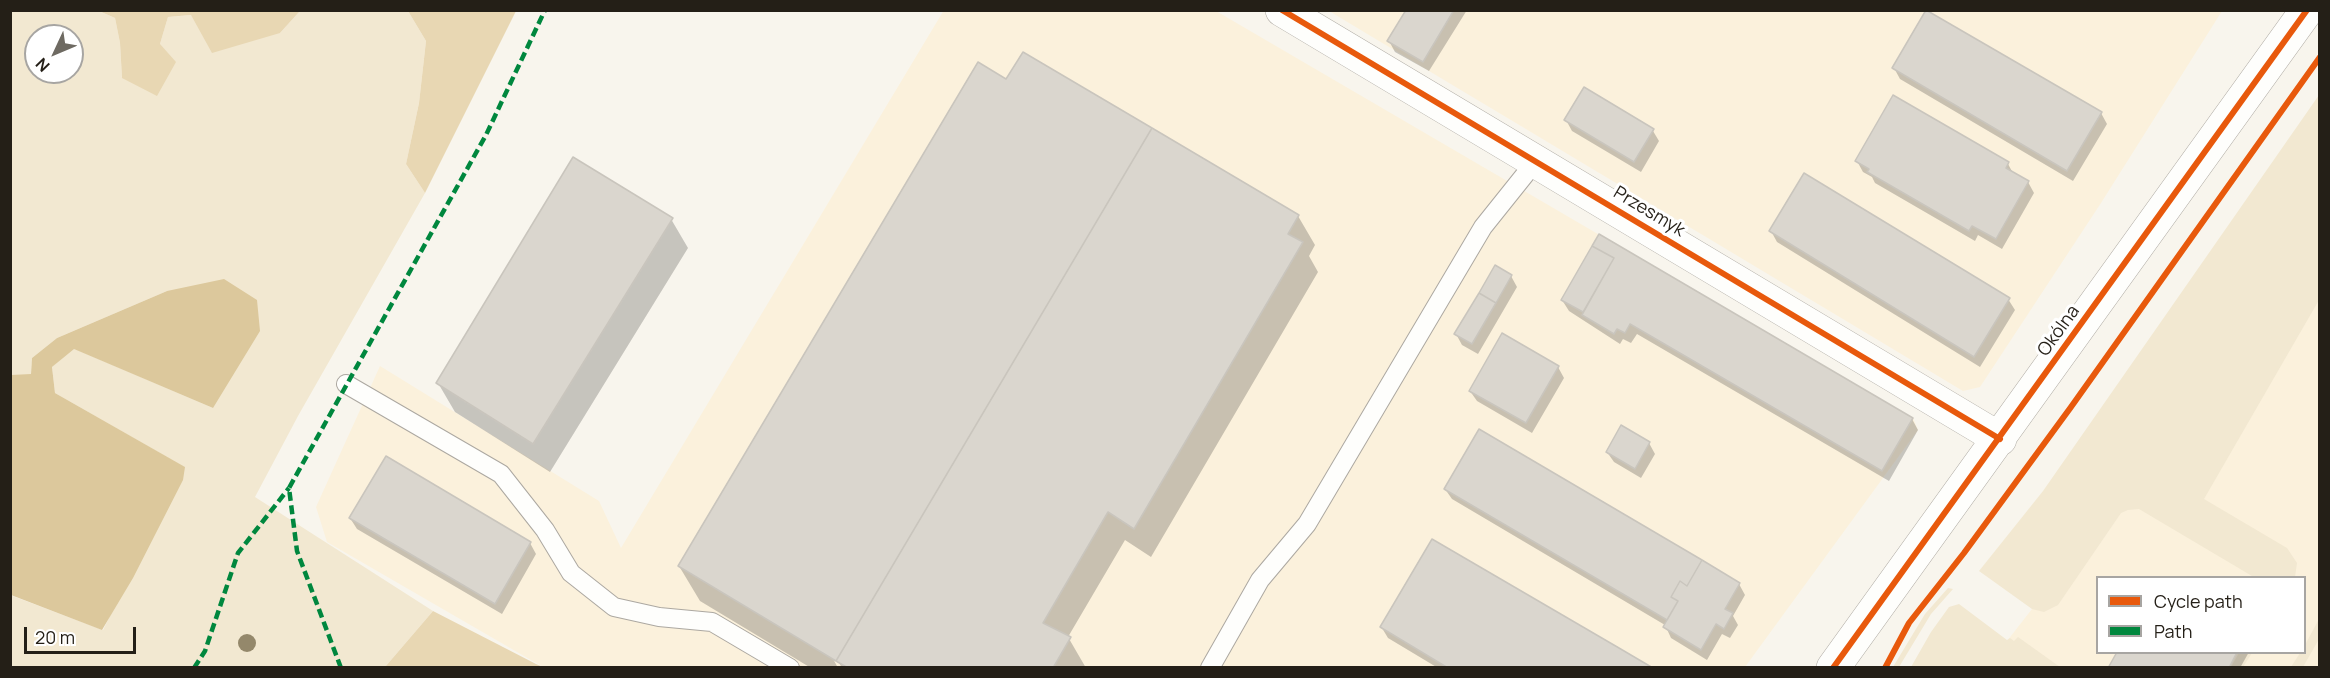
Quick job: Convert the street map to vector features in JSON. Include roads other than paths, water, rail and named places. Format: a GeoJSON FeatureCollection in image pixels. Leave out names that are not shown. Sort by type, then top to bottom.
{"type":"FeatureCollection","features":[{"type":"Feature","properties":{"kind":"street","name":"Przesmyk"},"geometry":{"type":"LineString","coordinates":[[1282,10],[2000,439]]}},
{"type":"Feature","properties":{"kind":"street","name":"Okólna"},"geometry":{"type":"LineString","coordinates":[[1833,668],[2307,10]]}},
{"type":"Feature","properties":{"kind":"lane"},"geometry":{"type":"LineString","coordinates":[[1210,668],[1260,580],[1308,524],[1483,227],[1535,162]]}},
{"type":"Feature","properties":{"kind":"lane"},"geometry":{"type":"LineString","coordinates":[[346,384],[501,474],[545,530],[572,573],[614,607],[659,617],[712,622],[790,668]]}}]}
